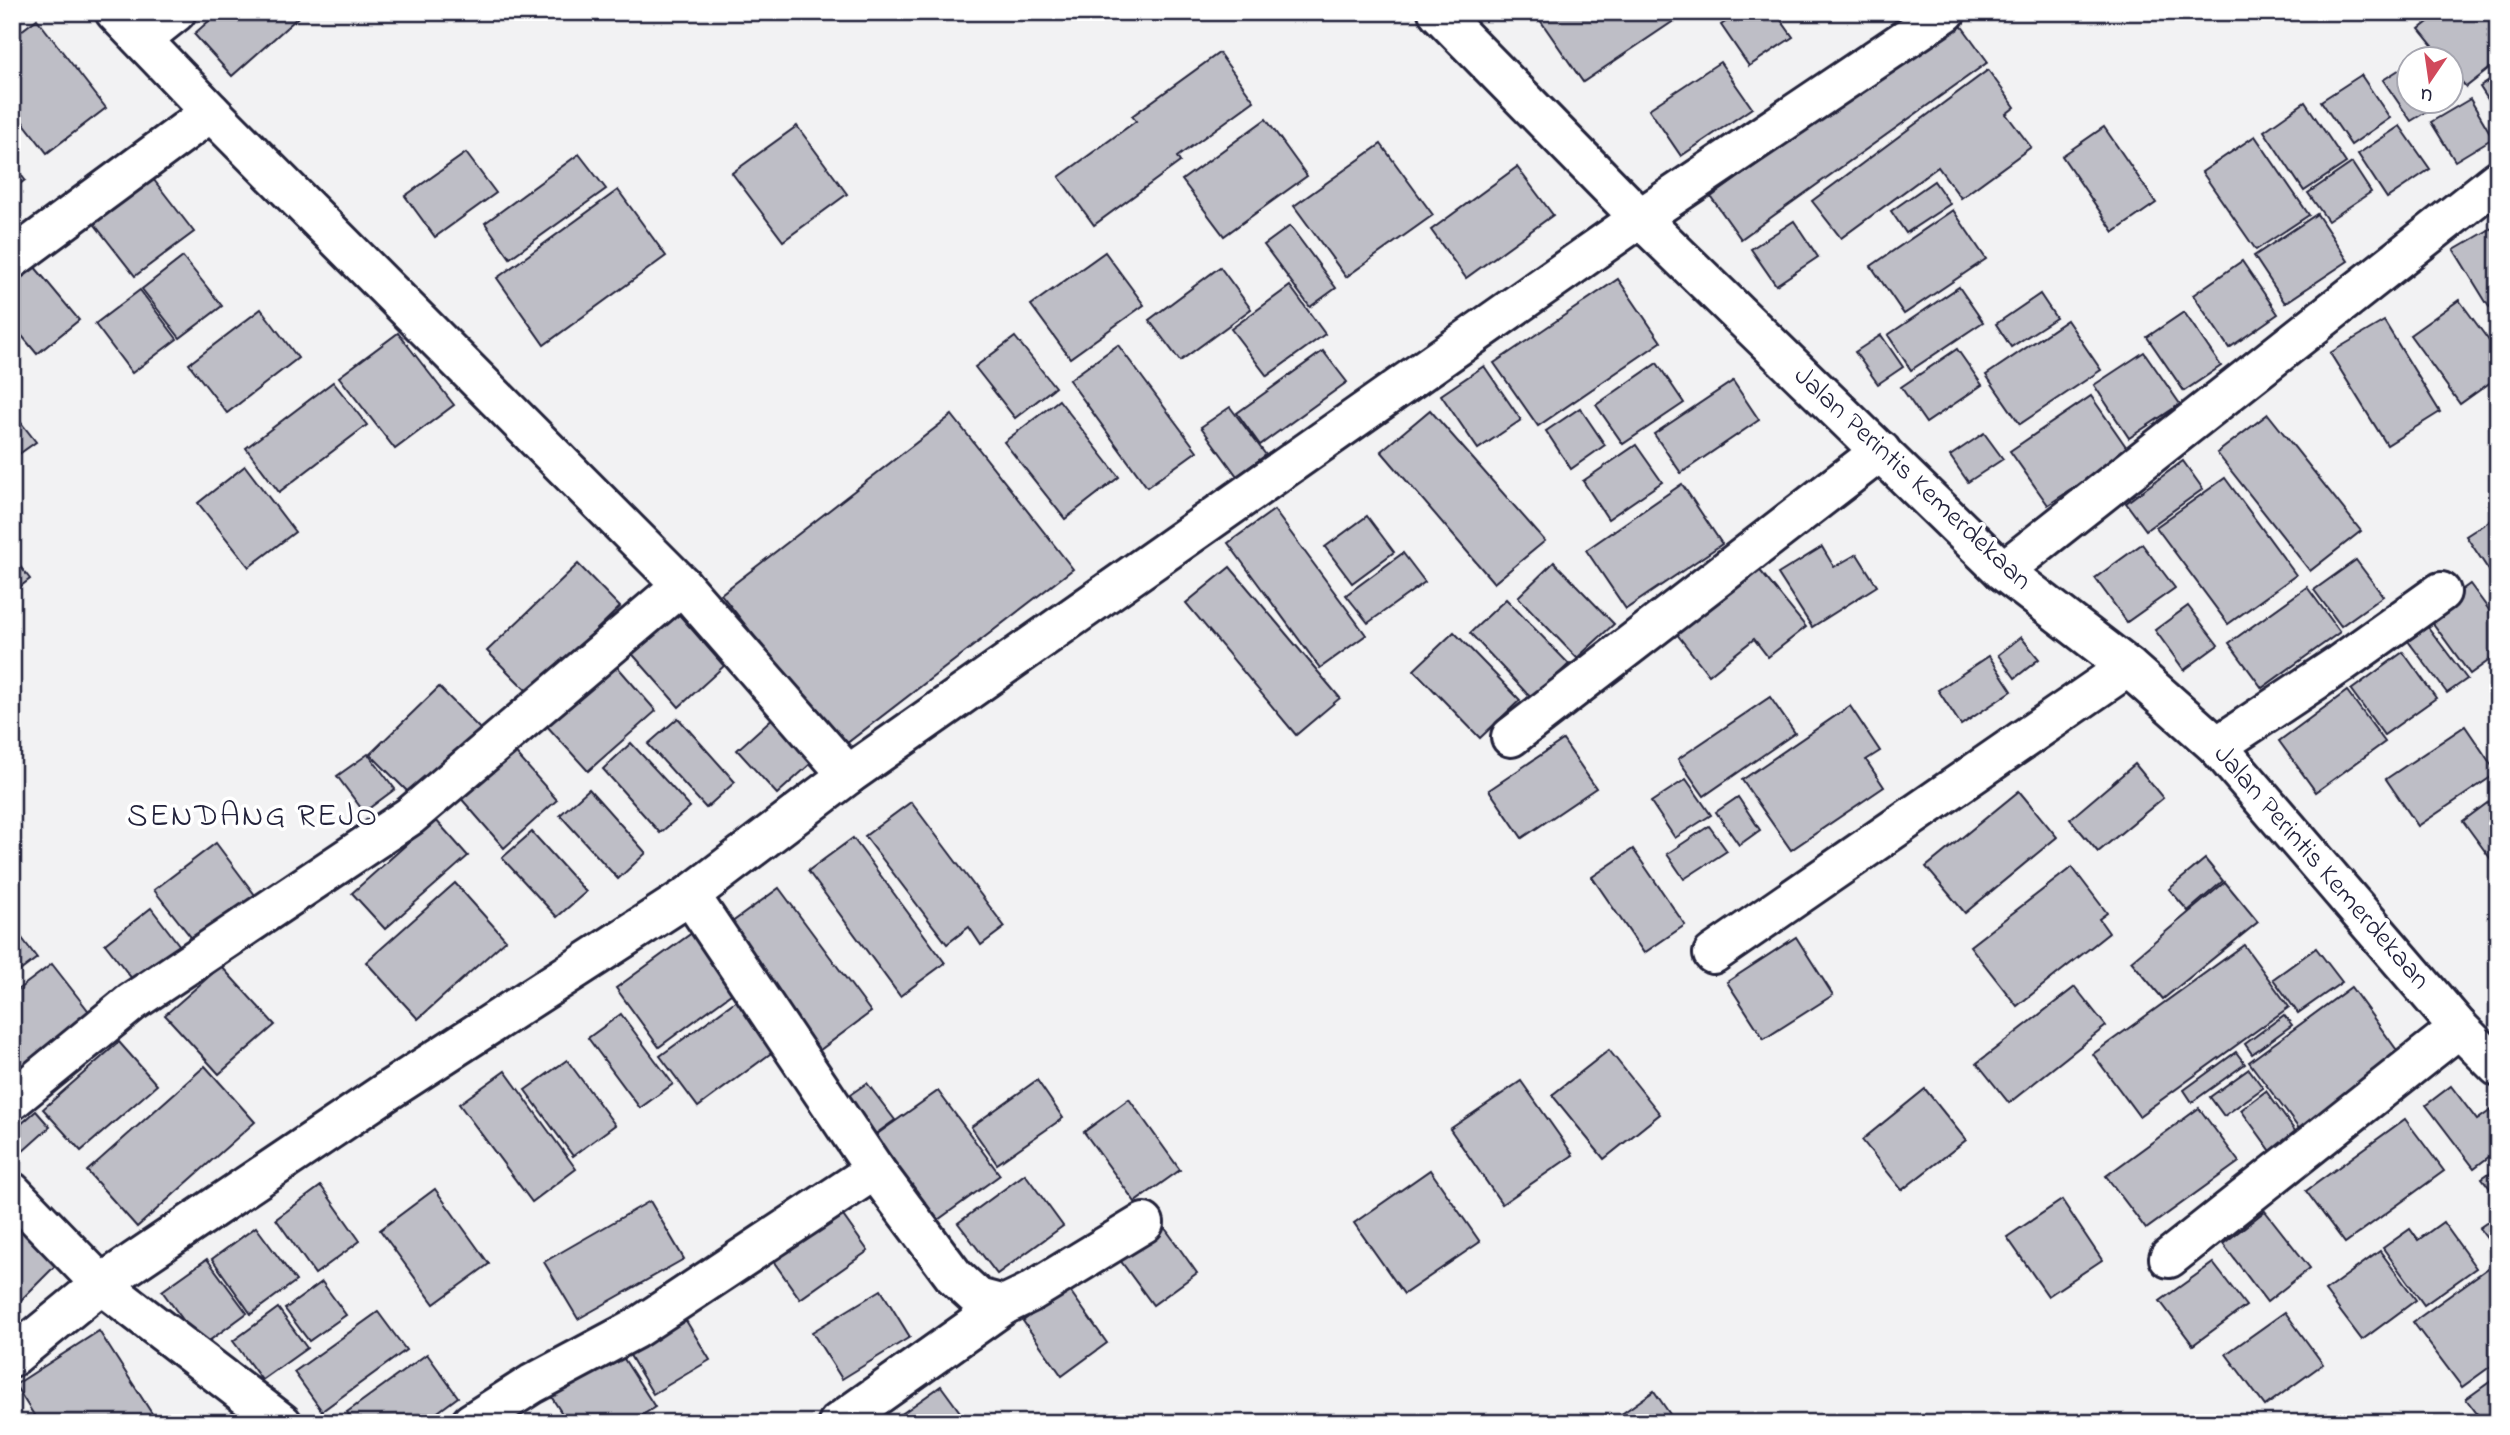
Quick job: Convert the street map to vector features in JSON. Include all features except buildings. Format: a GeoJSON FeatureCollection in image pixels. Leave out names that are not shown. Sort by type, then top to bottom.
{"type":"FeatureCollection","features":[{"type":"Feature","properties":{"kind":"street"},"geometry":{"type":"LineString","coordinates":[[115,12],[682,585],[848,775]]}},
{"type":"Feature","properties":{"kind":"street"},"geometry":{"type":"LineString","coordinates":[[142,39],[176,12]]}},
{"type":"Feature","properties":{"kind":"street","name":"Jalan Perintis Kemerdekaan"},"geometry":{"type":"LineString","coordinates":[[1438,12],[1640,218],[2003,571],[2128,667],[2217,746],[2459,1028],[2498,1067]]}},
{"type":"Feature","properties":{"kind":"street"},"geometry":{"type":"LineString","coordinates":[[12,1357],[101,1284],[386,1092],[690,895],[848,775],[1640,218],[1945,12]]}},
{"type":"Feature","properties":{"kind":"street"},"geometry":{"type":"LineString","coordinates":[[12,259],[211,112]]}},
{"type":"Feature","properties":{"kind":"street"},"geometry":{"type":"LineString","coordinates":[[2003,571],[2498,180]]}},
{"type":"Feature","properties":{"kind":"street"},"geometry":{"type":"LineString","coordinates":[[1511,737],[1881,451]]}},
{"type":"Feature","properties":{"kind":"street"},"geometry":{"type":"LineString","coordinates":[[12,1100],[132,1002],[410,816],[682,585]]}},
{"type":"Feature","properties":{"kind":"street"},"geometry":{"type":"LineString","coordinates":[[2217,746],[2340,664],[2441,592]]}},
{"type":"Feature","properties":{"kind":"street"},"geometry":{"type":"LineString","coordinates":[[1713,954],[2128,667]]}},
{"type":"Feature","properties":{"kind":"street"},"geometry":{"type":"LineString","coordinates":[[690,895],[875,1170],[954,1276],[978,1298],[1004,1306]]}},
{"type":"Feature","properties":{"kind":"street"},"geometry":{"type":"LineString","coordinates":[[2169,1258],[2459,1028]]}},
{"type":"Feature","properties":{"kind":"street"},"geometry":{"type":"LineString","coordinates":[[471,1423],[532,1384],[635,1329],[875,1170]]}},
{"type":"Feature","properties":{"kind":"street"},"geometry":{"type":"LineString","coordinates":[[12,1192],[101,1284],[282,1423]]}},
{"type":"Feature","properties":{"kind":"street"},"geometry":{"type":"LineString","coordinates":[[838,1423],[1004,1306],[1144,1223]]}},
{"type":"Feature","properties":{"kind":"district","name":"SENDANG REJO"},"geometry":{"type":"Point","coordinates":[253,817]}}]}
